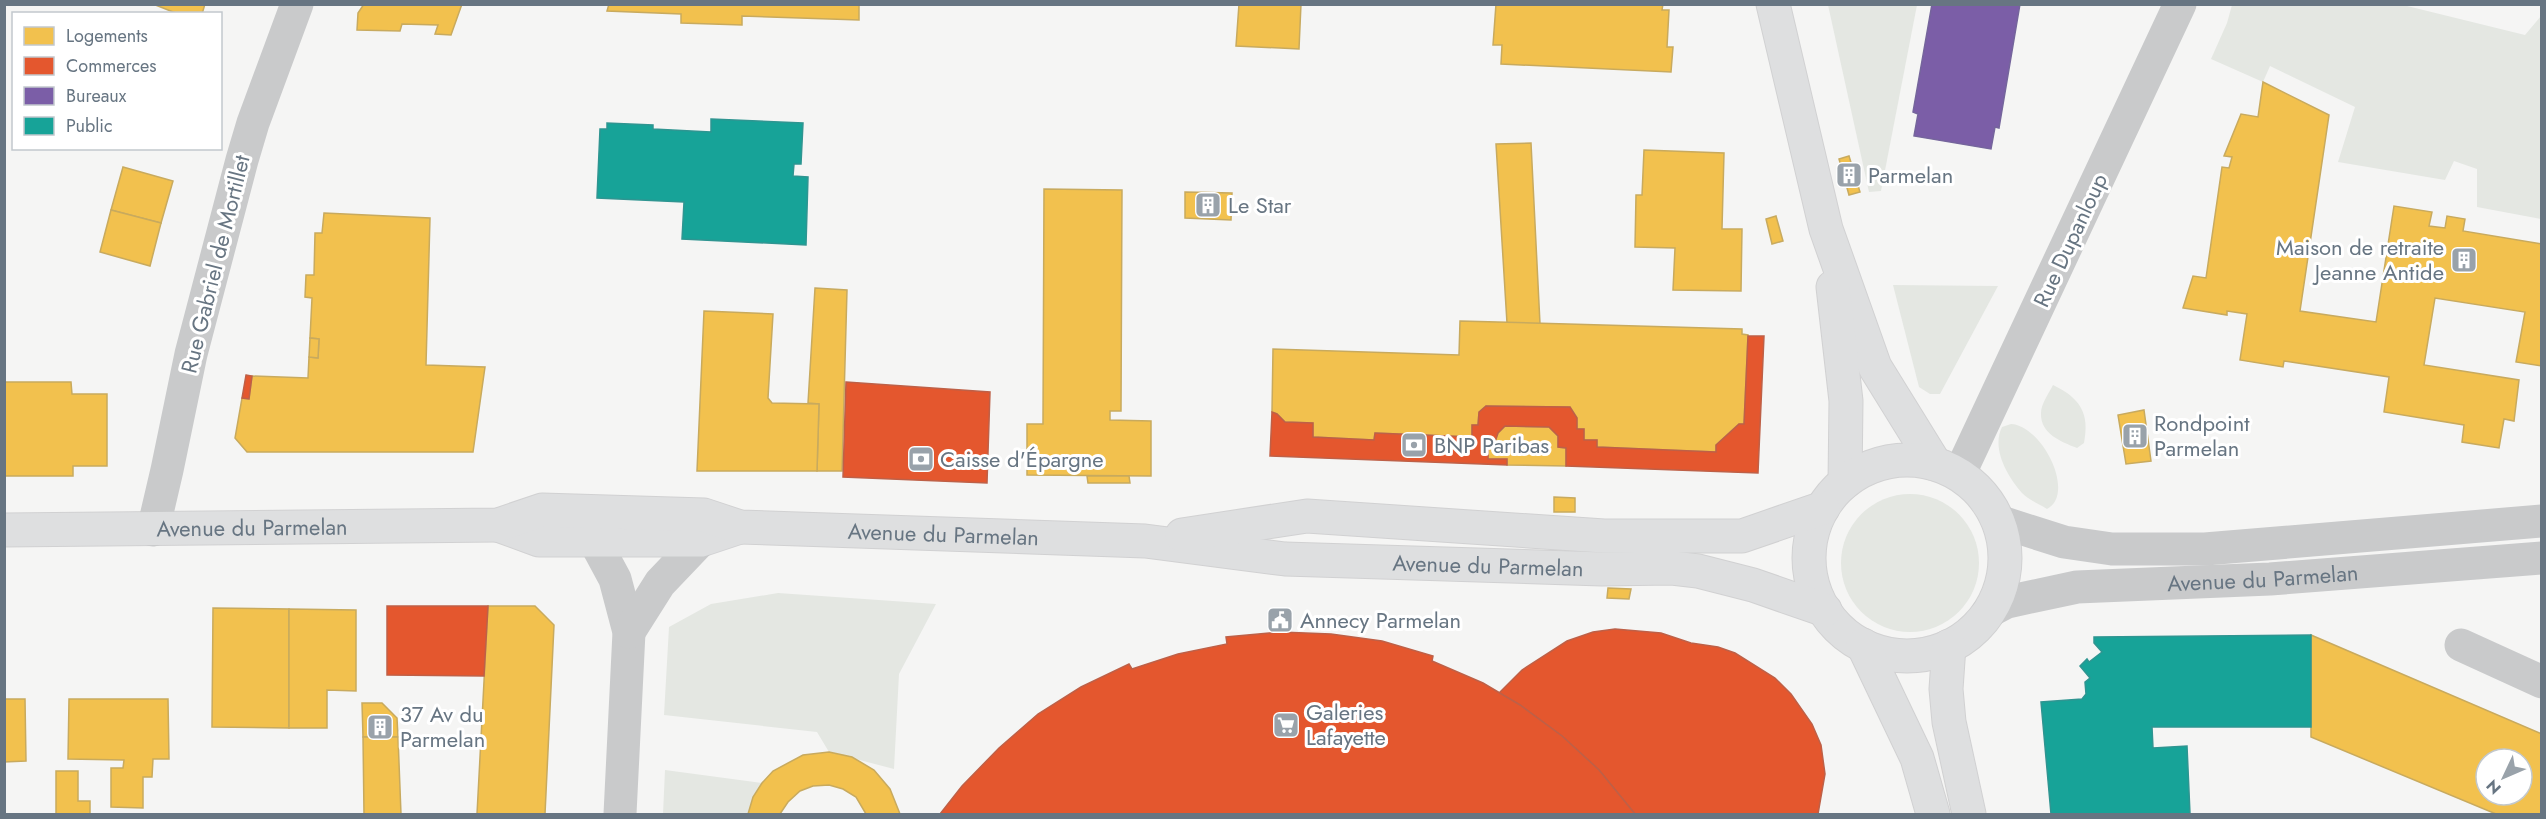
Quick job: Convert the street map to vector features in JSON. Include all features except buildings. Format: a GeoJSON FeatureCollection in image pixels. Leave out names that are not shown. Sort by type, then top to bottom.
{"type":"FeatureCollection","features":[{"type":"Feature","properties":{"kind":"main road"},"geometry":{"type":"LineString","coordinates":[[1773,4],[1826,229],[1875,367],[1947,469],[1982,495],[1998,521],[2004,549],[2004,568],[1997,596],[1988,612],[1968,634],[1926,654],[1904,656],[1863,645],[1841,630],[1825,610],[1815,591],[1809,559],[1814,527],[1823,508],[1845,482],[1858,473],[1887,462],[1919,461],[1947,469]]}},
{"type":"Feature","properties":{"kind":"main road"},"geometry":{"type":"LineString","coordinates":[[1826,229],[1846,401],[1845,482]]}},
{"type":"Feature","properties":{"kind":"main road","name":"Avenue du Parmelan"},"geometry":{"type":"LineString","coordinates":[[1145,541],[1307,516],[1604,536],[1742,536],[1823,508]]}},
{"type":"Feature","properties":{"kind":"main road","name":"Avenue du Parmelan"},"geometry":{"type":"LineString","coordinates":[[4,530],[498,525],[542,510],[704,515],[740,527],[1145,541],[1285,559],[1602,569],[1672,568],[1698,571],[1753,585],[1825,610]]}},
{"type":"Feature","properties":{"kind":"main road","name":"Avenue du Parmelan"},"geometry":{"type":"LineString","coordinates":[[498,525],[539,540],[701,540],[740,527]]}},
{"type":"Feature","properties":{"kind":"main road"},"geometry":{"type":"LineString","coordinates":[[1863,645],[1917,758],[1933,814]]}},
{"type":"Feature","properties":{"kind":"main road"},"geometry":{"type":"LineString","coordinates":[[1949,645],[1946,689],[1949,722],[1969,814]]}},
{"type":"Feature","properties":{"kind":"street","name":"Rue Gabriel de Mortillet"},"geometry":{"type":"LineString","coordinates":[[153,530],[191,354],[242,160],[253,123],[297,4]]}},
{"type":"Feature","properties":{"kind":"street","name":"Rue Dupanloup"},"geometry":{"type":"LineString","coordinates":[[1947,469],[2181,4]]}},
{"type":"Feature","properties":{"kind":"street","name":"Avenue du Parmelan"},"geometry":{"type":"LineString","coordinates":[[1998,521],[2071,543],[2112,549],[2205,549],[2541,521]]}},
{"type":"Feature","properties":{"kind":"street"},"geometry":{"type":"LineString","coordinates":[[594,540],[615,579],[629,632],[620,814]]}},
{"type":"Feature","properties":{"kind":"street"},"geometry":{"type":"LineString","coordinates":[[629,632],[660,583],[701,540]]}},
{"type":"Feature","properties":{"kind":"street","name":"Avenue du Parmelan"},"geometry":{"type":"LineString","coordinates":[[1988,612],[2007,602],[2077,587],[2270,579],[2541,558]]}},
{"type":"Feature","properties":{"kind":"street"},"geometry":{"type":"LineString","coordinates":[[2461,645],[2541,682]]}},
{"type":"Feature","properties":{"kind":"shaded area"},"geometry":{"type":"Polygon","coordinates":[[[1828,5],[1917,5],[1881,191],[1869,192],[1828,5]]]}},
{"type":"Feature","properties":{"kind":"shaded area"},"geometry":{"type":"Polygon","coordinates":[[[2232,5],[2403,5],[2525,35],[2541,16],[2541,219],[2477,207],[2477,169],[2454,161],[2445,180],[2338,162],[2355,107],[2270,66],[2263,82],[2211,59],[2227,23],[2232,5]]]}},
{"type":"Feature","properties":{"kind":"shaded area"},"geometry":{"type":"Polygon","coordinates":[[[1893,285],[1998,286],[1940,394],[1930,394],[1919,387],[1893,285]]]}},
{"type":"Feature","properties":{"kind":"shaded area"},"geometry":{"type":"Polygon","coordinates":[[[2053,385],[2070,395],[2084,415],[2084,443],[2077,448],[2053,436],[2044,426],[2042,406],[2053,385]]]}},
{"type":"Feature","properties":{"kind":"shaded area"},"geometry":{"type":"Polygon","coordinates":[[[2011,424],[2023,428],[2034,436],[2052,462],[2057,476],[2058,490],[2055,501],[2047,509],[2022,493],[2011,479],[2003,462],[1999,435],[2002,427],[2011,424]]]}},
{"type":"Feature","properties":{"kind":"shaded area"},"geometry":{"type":"Polygon","coordinates":[[[1910,494],[1936,500],[1948,506],[1958,515],[1967,525],[1973,537],[1979,563],[1973,589],[1967,601],[1958,611],[1948,620],[1936,626],[1910,632],[1884,626],[1872,620],[1862,611],[1853,601],[1847,589],[1841,563],[1847,537],[1853,525],[1862,515],[1872,506],[1884,500],[1910,494]]]}},
{"type":"Feature","properties":{"kind":"shaded area"},"geometry":{"type":"Polygon","coordinates":[[[778,593],[936,604],[899,674],[894,769],[829,752],[817,732],[664,715],[669,627],[711,604],[778,593]]]}},
{"type":"Feature","properties":{"kind":"shaded area"},"geometry":{"type":"Polygon","coordinates":[[[665,770],[762,783],[753,797],[748,814],[663,814],[665,770]]]}},
{"type":"Feature","properties":{"kind":"place","name":"Parmelan"},"geometry":{"type":"Point","coordinates":[1849,175]}},
{"type":"Feature","properties":{"kind":"place","name":"Le Star"},"geometry":{"type":"Point","coordinates":[1208,205]}},
{"type":"Feature","properties":{"kind":"place","name":"Maison de retraite Jeanne Antide"},"geometry":{"type":"Point","coordinates":[2464,260]}},
{"type":"Feature","properties":{"kind":"place","name":"Rondpoint Parmelan"},"geometry":{"type":"Point","coordinates":[2135,436]}},
{"type":"Feature","properties":{"kind":"place","name":"BNP Paribas"},"geometry":{"type":"Point","coordinates":[1414,445]}},
{"type":"Feature","properties":{"kind":"place","name":"Caisse d'Épargne"},"geometry":{"type":"Point","coordinates":[921,459]}},
{"type":"Feature","properties":{"kind":"place","name":"Annecy Parmelan"},"geometry":{"type":"Point","coordinates":[1280,620]}},
{"type":"Feature","properties":{"kind":"place","name":"Galeries Lafayette"},"geometry":{"type":"Point","coordinates":[1286,725]}},
{"type":"Feature","properties":{"kind":"place","name":"37 Av du Parmelan"},"geometry":{"type":"Point","coordinates":[380,727]}}]}
